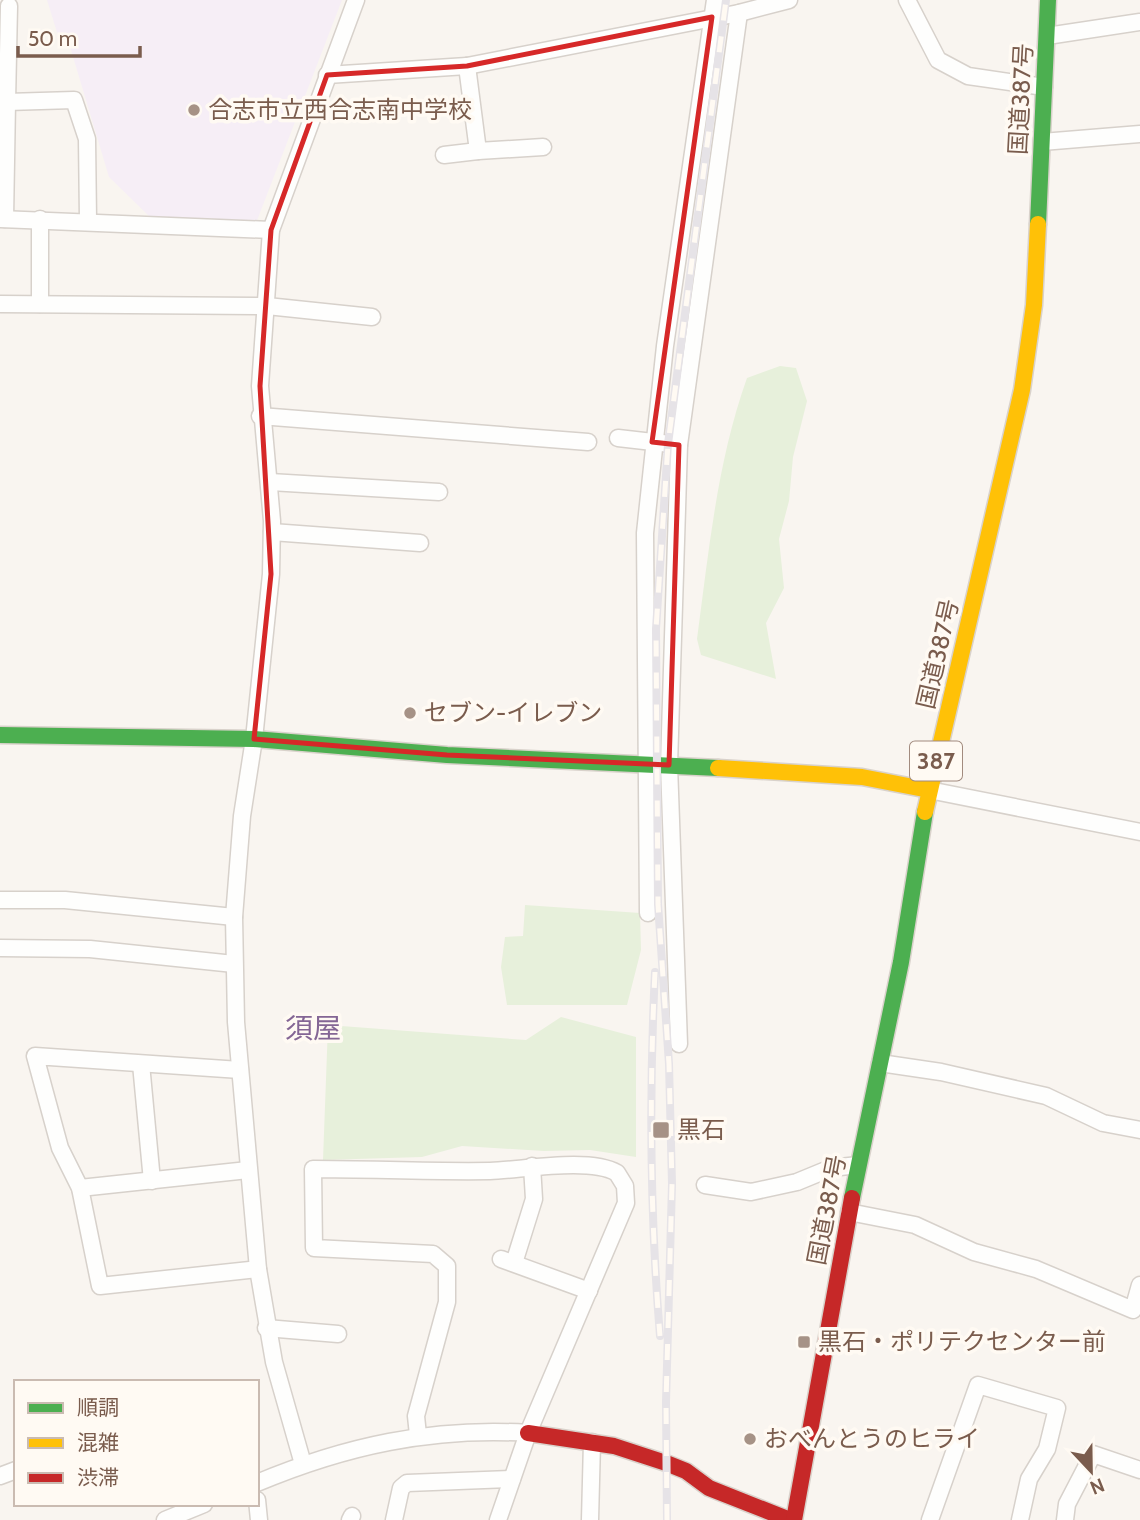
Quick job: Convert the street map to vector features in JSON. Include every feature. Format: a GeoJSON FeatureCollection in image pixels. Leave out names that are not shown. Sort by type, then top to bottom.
{"type":"FeatureCollection","features":[{"type":"Feature","properties":{"kind":"main road","name":"国道387号"},"geometry":{"type":"LineString","coordinates":[[792,1520],[858,1165],[901,962],[929,790],[1022,390],[1034,305],[1048,0]]}},
{"type":"Feature","properties":{"kind":"main road"},"geometry":{"type":"LineString","coordinates":[[0,735],[254,739],[447,755],[646,763],[862,777],[929,790]]}},
{"type":"Feature","properties":{"kind":"main road"},"geometry":{"type":"LineString","coordinates":[[528,1433],[592,1442],[666,1462],[686,1471],[709,1488],[792,1520]]}},
{"type":"Feature","properties":{"kind":"street"},"geometry":{"type":"LineString","coordinates":[[303,1464],[266,1328],[258,1269],[240,1070],[234,917],[242,816],[254,739],[271,574],[270,482],[260,416],[271,230],[356,0]]}},
{"type":"Feature","properties":{"kind":"street"},"geometry":{"type":"LineString","coordinates":[[648,913],[645,533],[652,442],[715,0]]}},
{"type":"Feature","properties":{"kind":"street"},"geometry":{"type":"LineString","coordinates":[[327,75],[467,66],[739,13],[789,0]]}},
{"type":"Feature","properties":{"kind":"street"},"geometry":{"type":"LineString","coordinates":[[907,0],[938,60],[968,76],[1044,86]]}},
{"type":"Feature","properties":{"kind":"street"},"geometry":{"type":"LineString","coordinates":[[9,6],[3,102],[2,219],[88,220],[271,230]]}},
{"type":"Feature","properties":{"kind":"street"},"geometry":{"type":"LineString","coordinates":[[679,1044],[669,765],[680,445],[739,13]]}},
{"type":"Feature","properties":{"kind":"street"},"geometry":{"type":"LineString","coordinates":[[1046,36],[1140,22]]}},
{"type":"Feature","properties":{"kind":"street"},"geometry":{"type":"LineString","coordinates":[[467,66],[478,151]]}},
{"type":"Feature","properties":{"kind":"street"},"geometry":{"type":"LineString","coordinates":[[3,102],[74,100],[87,139],[88,220]]}},
{"type":"Feature","properties":{"kind":"street"},"geometry":{"type":"LineString","coordinates":[[1042,142],[1140,134]]}},
{"type":"Feature","properties":{"kind":"street"},"geometry":{"type":"LineString","coordinates":[[444,155],[543,147]]}},
{"type":"Feature","properties":{"kind":"street"},"geometry":{"type":"LineString","coordinates":[[40,219],[40,304]]}},
{"type":"Feature","properties":{"kind":"street"},"geometry":{"type":"LineString","coordinates":[[0,304],[267,306],[372,317]]}},
{"type":"Feature","properties":{"kind":"street"},"geometry":{"type":"LineString","coordinates":[[260,416],[588,442]]}},
{"type":"Feature","properties":{"kind":"street"},"geometry":{"type":"LineString","coordinates":[[618,438],[680,445]]}},
{"type":"Feature","properties":{"kind":"street"},"geometry":{"type":"LineString","coordinates":[[270,482],[439,492]]}},
{"type":"Feature","properties":{"kind":"street"},"geometry":{"type":"LineString","coordinates":[[272,532],[420,543]]}},
{"type":"Feature","properties":{"kind":"street"},"geometry":{"type":"LineString","coordinates":[[929,790],[1140,832]]}},
{"type":"Feature","properties":{"kind":"street"},"geometry":{"type":"LineString","coordinates":[[0,900],[65,900],[234,917]]}},
{"type":"Feature","properties":{"kind":"street"},"geometry":{"type":"LineString","coordinates":[[0,948],[90,949],[234,964]]}},
{"type":"Feature","properties":{"kind":"street"},"geometry":{"type":"LineString","coordinates":[[240,1070],[35,1056],[60,1148],[80,1188],[100,1286],[258,1269]]}},
{"type":"Feature","properties":{"kind":"street"},"geometry":{"type":"LineString","coordinates":[[880,1063],[941,1072],[1033,1093],[1103,1122],[1140,1130]]}},
{"type":"Feature","properties":{"kind":"street"},"geometry":{"type":"LineString","coordinates":[[141,1064],[152,1181]]}},
{"type":"Feature","properties":{"kind":"street"},"geometry":{"type":"LineString","coordinates":[[705,1185],[751,1192],[797,1182],[831,1168],[858,1165]]}},
{"type":"Feature","properties":{"kind":"street"},"geometry":{"type":"LineString","coordinates":[[532,1166],[534,1199],[507,1261],[589,1291]]}},
{"type":"Feature","properties":{"kind":"street"},"geometry":{"type":"LineString","coordinates":[[418,1435],[416,1416],[447,1301],[447,1266],[433,1254],[314,1248],[313,1169],[493,1171],[532,1166],[610,1169],[617,1173],[625,1186],[626,1203],[528,1433],[498,1520]]}},
{"type":"Feature","properties":{"kind":"street"},"geometry":{"type":"LineString","coordinates":[[80,1188],[248,1170]]}},
{"type":"Feature","properties":{"kind":"street"},"geometry":{"type":"LineString","coordinates":[[849,1212],[915,1225],[974,1252],[1036,1269],[1133,1310],[1140,1285]]}},
{"type":"Feature","properties":{"kind":"street"},"geometry":{"type":"LineString","coordinates":[[266,1328],[338,1334]]}},
{"type":"Feature","properties":{"kind":"street"},"geometry":{"type":"LineString","coordinates":[[930,1520],[978,1385],[1057,1408],[1047,1449],[1028,1479],[1020,1520]]}},
{"type":"Feature","properties":{"kind":"street"},"geometry":{"type":"LineString","coordinates":[[259,1482],[355,1447],[418,1435],[491,1431],[528,1433]]}},
{"type":"Feature","properties":{"kind":"street"},"geometry":{"type":"LineString","coordinates":[[590,1520],[592,1442]]}},
{"type":"Feature","properties":{"kind":"street"},"geometry":{"type":"LineString","coordinates":[[1065,1520],[1067,1504],[1093,1454],[1140,1470]]}},
{"type":"Feature","properties":{"kind":"street"},"geometry":{"type":"LineString","coordinates":[[394,1520],[401,1488],[407,1483],[512,1479]]}},
{"type":"Feature","properties":{"kind":"street"},"geometry":{"type":"LineString","coordinates":[[165,1520],[199,1506]]}},
{"type":"Feature","properties":{"kind":"highlighted area"},"geometry":{"type":"Polygon","coordinates":[[[712,17],[652,442],[679,445],[669,765],[447,755],[254,739],[271,574],[260,386],[271,230],[327,75],[467,66],[712,17]]]}},
{"type":"Feature","properties":{"kind":"shaded area","name":"合志市立西合志南中学校"},"geometry":{"type":"Polygon","coordinates":[[[47,0],[342,0],[256,223],[151,218],[109,177],[68,40],[60,42],[47,0]]]}},
{"type":"Feature","properties":{"kind":"green space"},"geometry":{"type":"Polygon","coordinates":[[[780,366],[796,368],[807,401],[793,457],[789,501],[779,539],[784,588],[766,623],[776,679],[701,655],[697,639],[715,507],[737,410],[747,378],[780,366]]]}},
{"type":"Feature","properties":{"kind":"green space"},"geometry":{"type":"Polygon","coordinates":[[[525,905],[640,913],[641,950],[627,1005],[507,1005],[501,967],[505,937],[523,936],[525,905]]]}},
{"type":"Feature","properties":{"kind":"green space"},"geometry":{"type":"Polygon","coordinates":[[[561,1017],[636,1037],[636,1157],[590,1150],[544,1151],[462,1146],[422,1157],[323,1160],[328,1025],[526,1040],[561,1017]]]}},
{"type":"Feature","properties":{"kind":"railway"},"geometry":{"type":"LineString","coordinates":[[667,1520],[666,1402],[672,1184],[669,1064],[658,904],[656,629],[668,444],[726,0]]}},
{"type":"Feature","properties":{"kind":"railway"},"geometry":{"type":"LineString","coordinates":[[655,972],[652,1154],[660,1336]]}},
{"type":"Feature","properties":{"kind":"traffic: fast"},"geometry":{"type":"LineString","coordinates":[[1038,224],[1048,0]]}},
{"type":"Feature","properties":{"kind":"traffic: fast"},"geometry":{"type":"LineString","coordinates":[[0,735],[254,739],[447,755],[718,768]]}},
{"type":"Feature","properties":{"kind":"traffic: fast"},"geometry":{"type":"LineString","coordinates":[[852,1198],[901,962],[925,812]]}},
{"type":"Feature","properties":{"kind":"traffic: slow"},"geometry":{"type":"LineString","coordinates":[[925,812],[1022,390],[1034,305],[1038,224]]}},
{"type":"Feature","properties":{"kind":"traffic: slow"},"geometry":{"type":"LineString","coordinates":[[718,768],[862,777],[929,790]]}},
{"type":"Feature","properties":{"kind":"traffic: jam"},"geometry":{"type":"LineString","coordinates":[[794,1520],[852,1198]]}},
{"type":"Feature","properties":{"kind":"traffic: jam"},"geometry":{"type":"LineString","coordinates":[[528,1433],[614,1446],[666,1463],[686,1471],[709,1488],[790,1520]]}},
{"type":"Feature","properties":{"kind":"place","name":"合志市立西合志南中学校"},"geometry":{"type":"Point","coordinates":[194,110]}},
{"type":"Feature","properties":{"kind":"place","name":"セブン-イレブン"},"geometry":{"type":"Point","coordinates":[410,713]}},
{"type":"Feature","properties":{"kind":"place","name":"黒石"},"geometry":{"type":"Point","coordinates":[661,1130]}},
{"type":"Feature","properties":{"kind":"place","name":"黒石・ポリテクセンター前"},"geometry":{"type":"Point","coordinates":[804,1342]}},
{"type":"Feature","properties":{"kind":"place","name":"おべんとうのヒライ"},"geometry":{"type":"Point","coordinates":[750,1439]}},
{"type":"Feature","properties":{"kind":"district","name":"須屋"},"geometry":{"type":"Point","coordinates":[313,1028]}}]}
